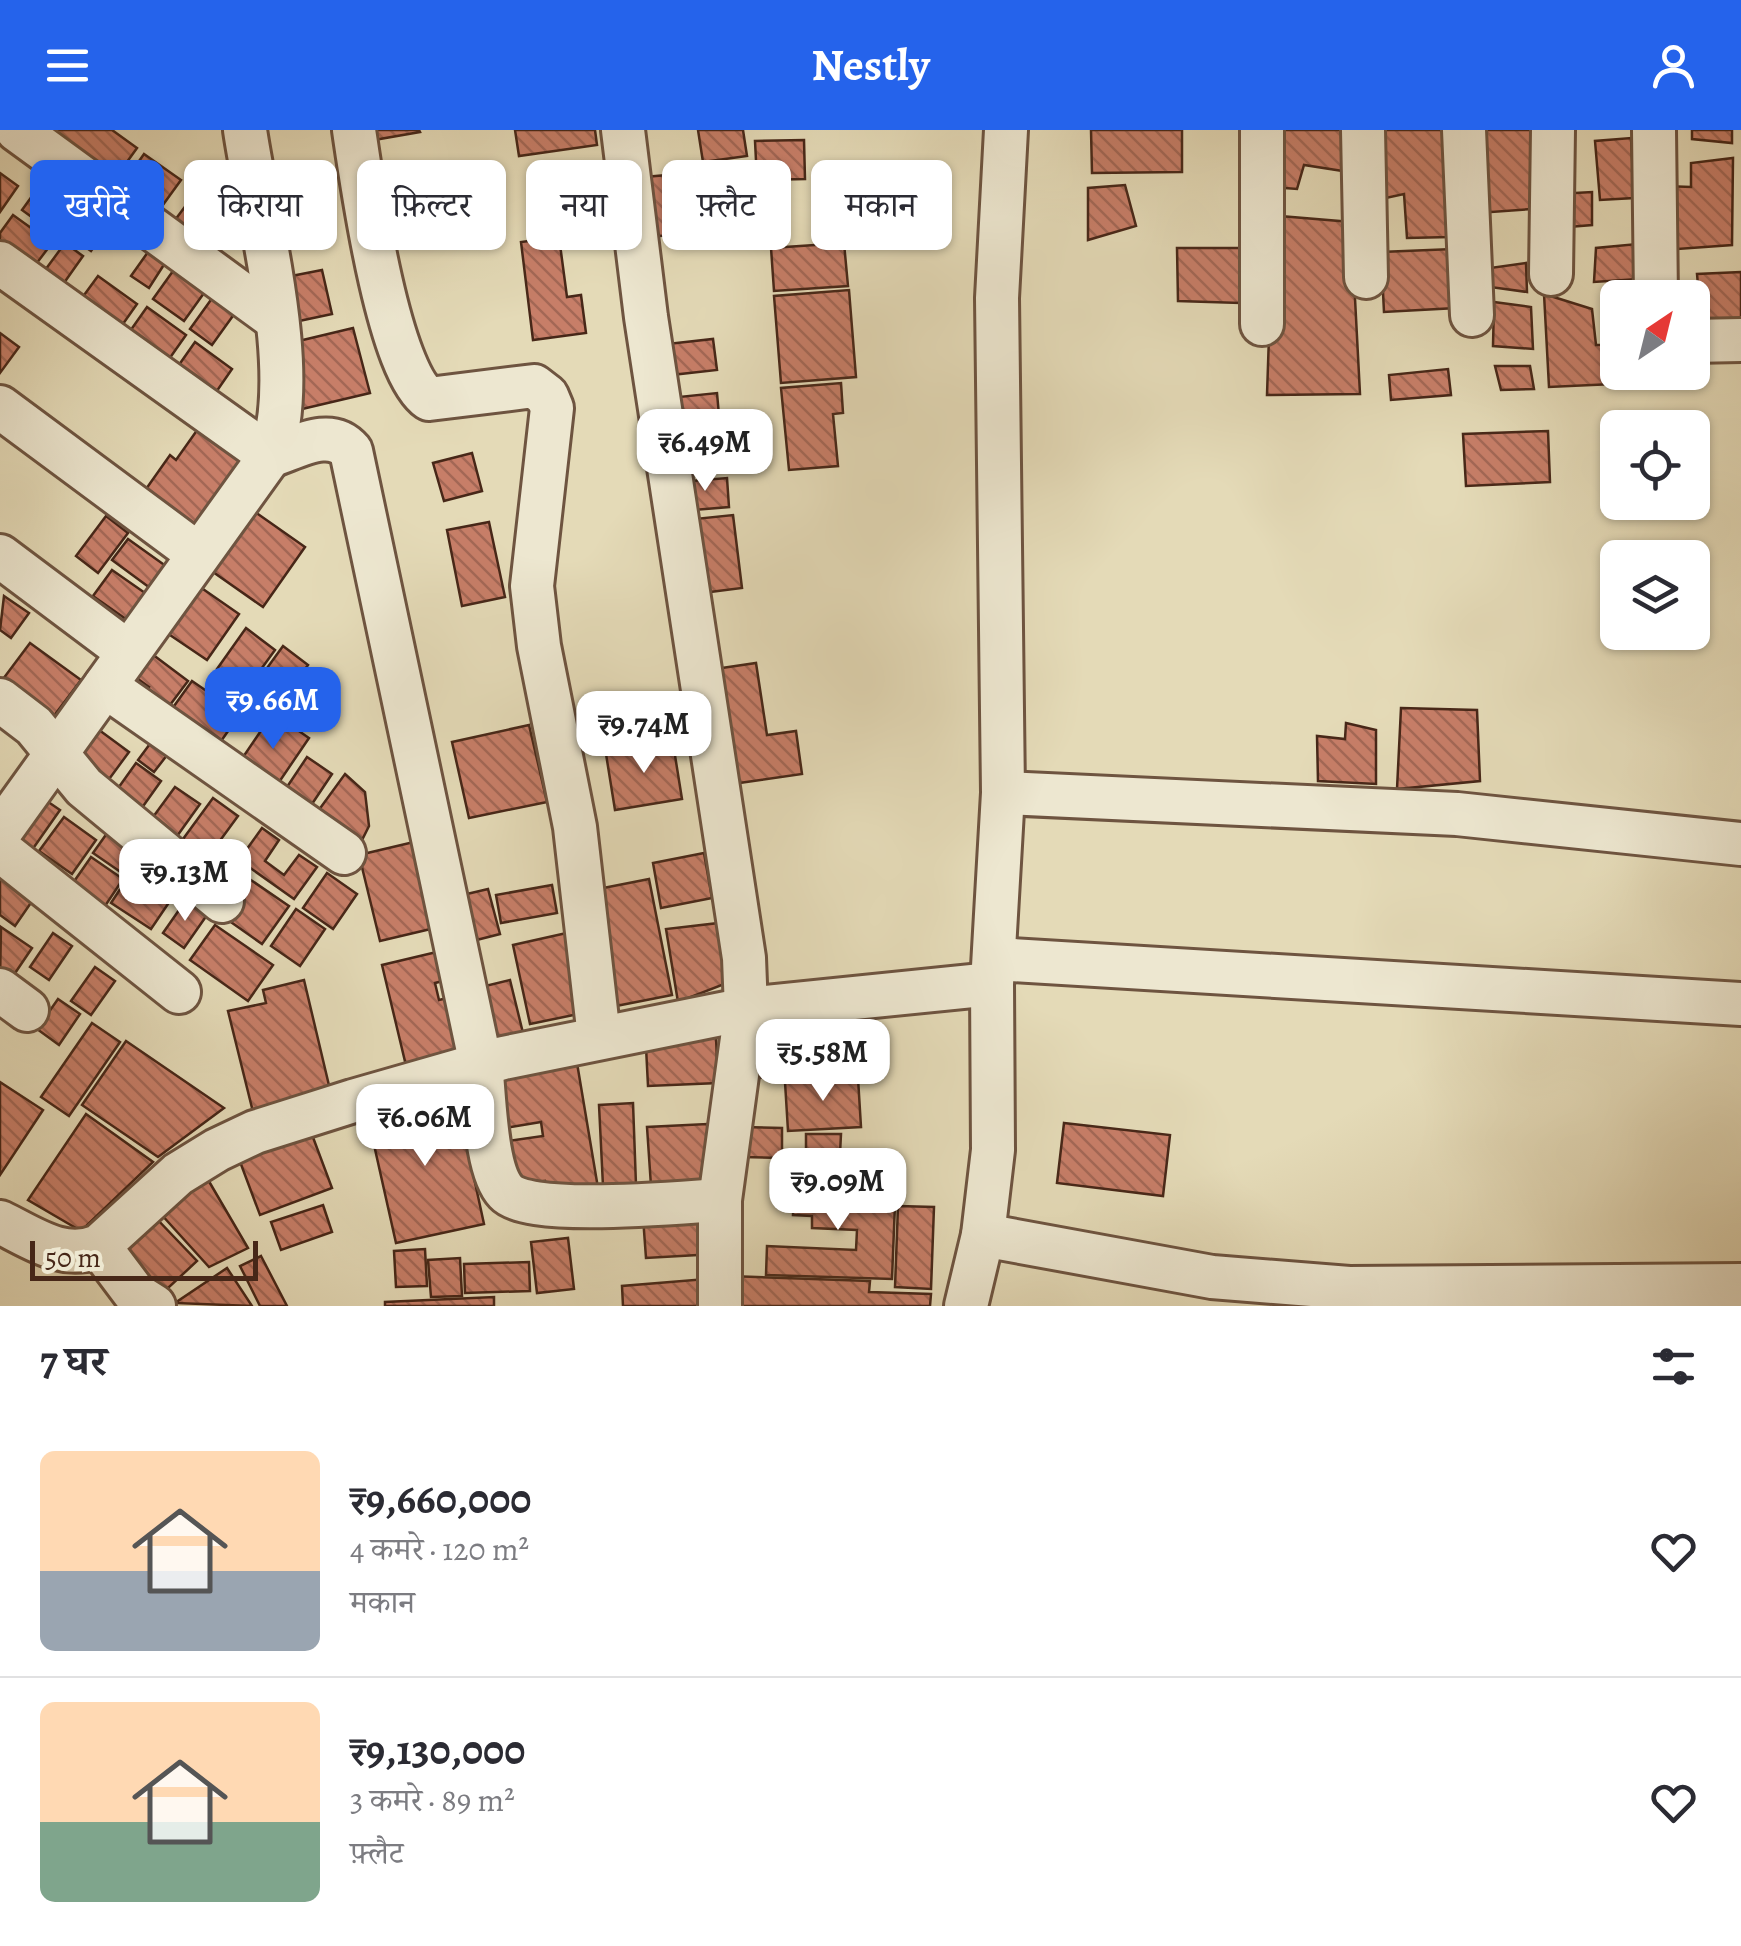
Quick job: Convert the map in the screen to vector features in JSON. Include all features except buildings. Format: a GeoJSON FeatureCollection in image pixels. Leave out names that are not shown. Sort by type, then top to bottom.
{"type":"FeatureCollection","features":[{"type":"Feature","properties":{"kind":"street"},"geometry":{"type":"LineString","coordinates":[[18,130],[276,319]]}},
{"type":"Feature","properties":{"kind":"street"},"geometry":{"type":"LineString","coordinates":[[0,832],[270,456],[282,418],[276,319],[244,130]]}},
{"type":"Feature","properties":{"kind":"street"},"geometry":{"type":"LineString","coordinates":[[354,130],[394,328],[419,393],[428,399],[442,400],[534,386],[547,396],[552,408],[532,586],[538,646],[575,826],[599,1037]]}},
{"type":"Feature","properties":{"kind":"street"},"geometry":{"type":"LineString","coordinates":[[622,130],[646,318],[744,958],[746,1010],[720,1200],[720,1306]]}},
{"type":"Feature","properties":{"kind":"street"},"geometry":{"type":"LineString","coordinates":[[966,1306],[983,1235],[994,1150],[994,971],[1003,793],[996,298],[1006,130]]}},
{"type":"Feature","properties":{"kind":"street"},"geometry":{"type":"LineString","coordinates":[[1262,130],[1262,324]]}},
{"type":"Feature","properties":{"kind":"street"},"geometry":{"type":"LineString","coordinates":[[1363,130],[1366,277]]}},
{"type":"Feature","properties":{"kind":"street"},"geometry":{"type":"LineString","coordinates":[[1464,130],[1472,315]]}},
{"type":"Feature","properties":{"kind":"street"},"geometry":{"type":"LineString","coordinates":[[1550,274],[1553,130]]}},
{"type":"Feature","properties":{"kind":"street"},"geometry":{"type":"LineString","coordinates":[[1654,130],[1656,280]]}},
{"type":"Feature","properties":{"kind":"street"},"geometry":{"type":"LineString","coordinates":[[0,263],[270,456]]}},
{"type":"Feature","properties":{"kind":"street"},"geometry":{"type":"LineString","coordinates":[[1710,341],[1741,340]]}},
{"type":"Feature","properties":{"kind":"street"},"geometry":{"type":"LineString","coordinates":[[0,407],[198,554]]}},
{"type":"Feature","properties":{"kind":"street"},"geometry":{"type":"LineString","coordinates":[[270,456],[331,438],[351,450],[481,1065],[494,1166],[505,1192],[519,1201],[626,1206],[720,1200]]}},
{"type":"Feature","properties":{"kind":"street"},"geometry":{"type":"LineString","coordinates":[[0,556],[116,669],[344,853]]}},
{"type":"Feature","properties":{"kind":"street"},"geometry":{"type":"LineString","coordinates":[[0,700],[34,726],[84,787],[222,901]]}},
{"type":"Feature","properties":{"kind":"street"},"geometry":{"type":"LineString","coordinates":[[1003,793],[1457,814],[1741,844]]}},
{"type":"Feature","properties":{"kind":"street"},"geometry":{"type":"LineString","coordinates":[[0,850],[179,992]]}},
{"type":"Feature","properties":{"kind":"street"},"geometry":{"type":"LineString","coordinates":[[0,1222],[70,1253],[125,1284],[178,1174],[255,1132],[481,1065],[599,1037],[994,971],[1741,1004]]}},
{"type":"Feature","properties":{"kind":"street"},"geometry":{"type":"LineString","coordinates":[[983,1235],[1212,1277],[1349,1288],[1741,1285]]}}]}
